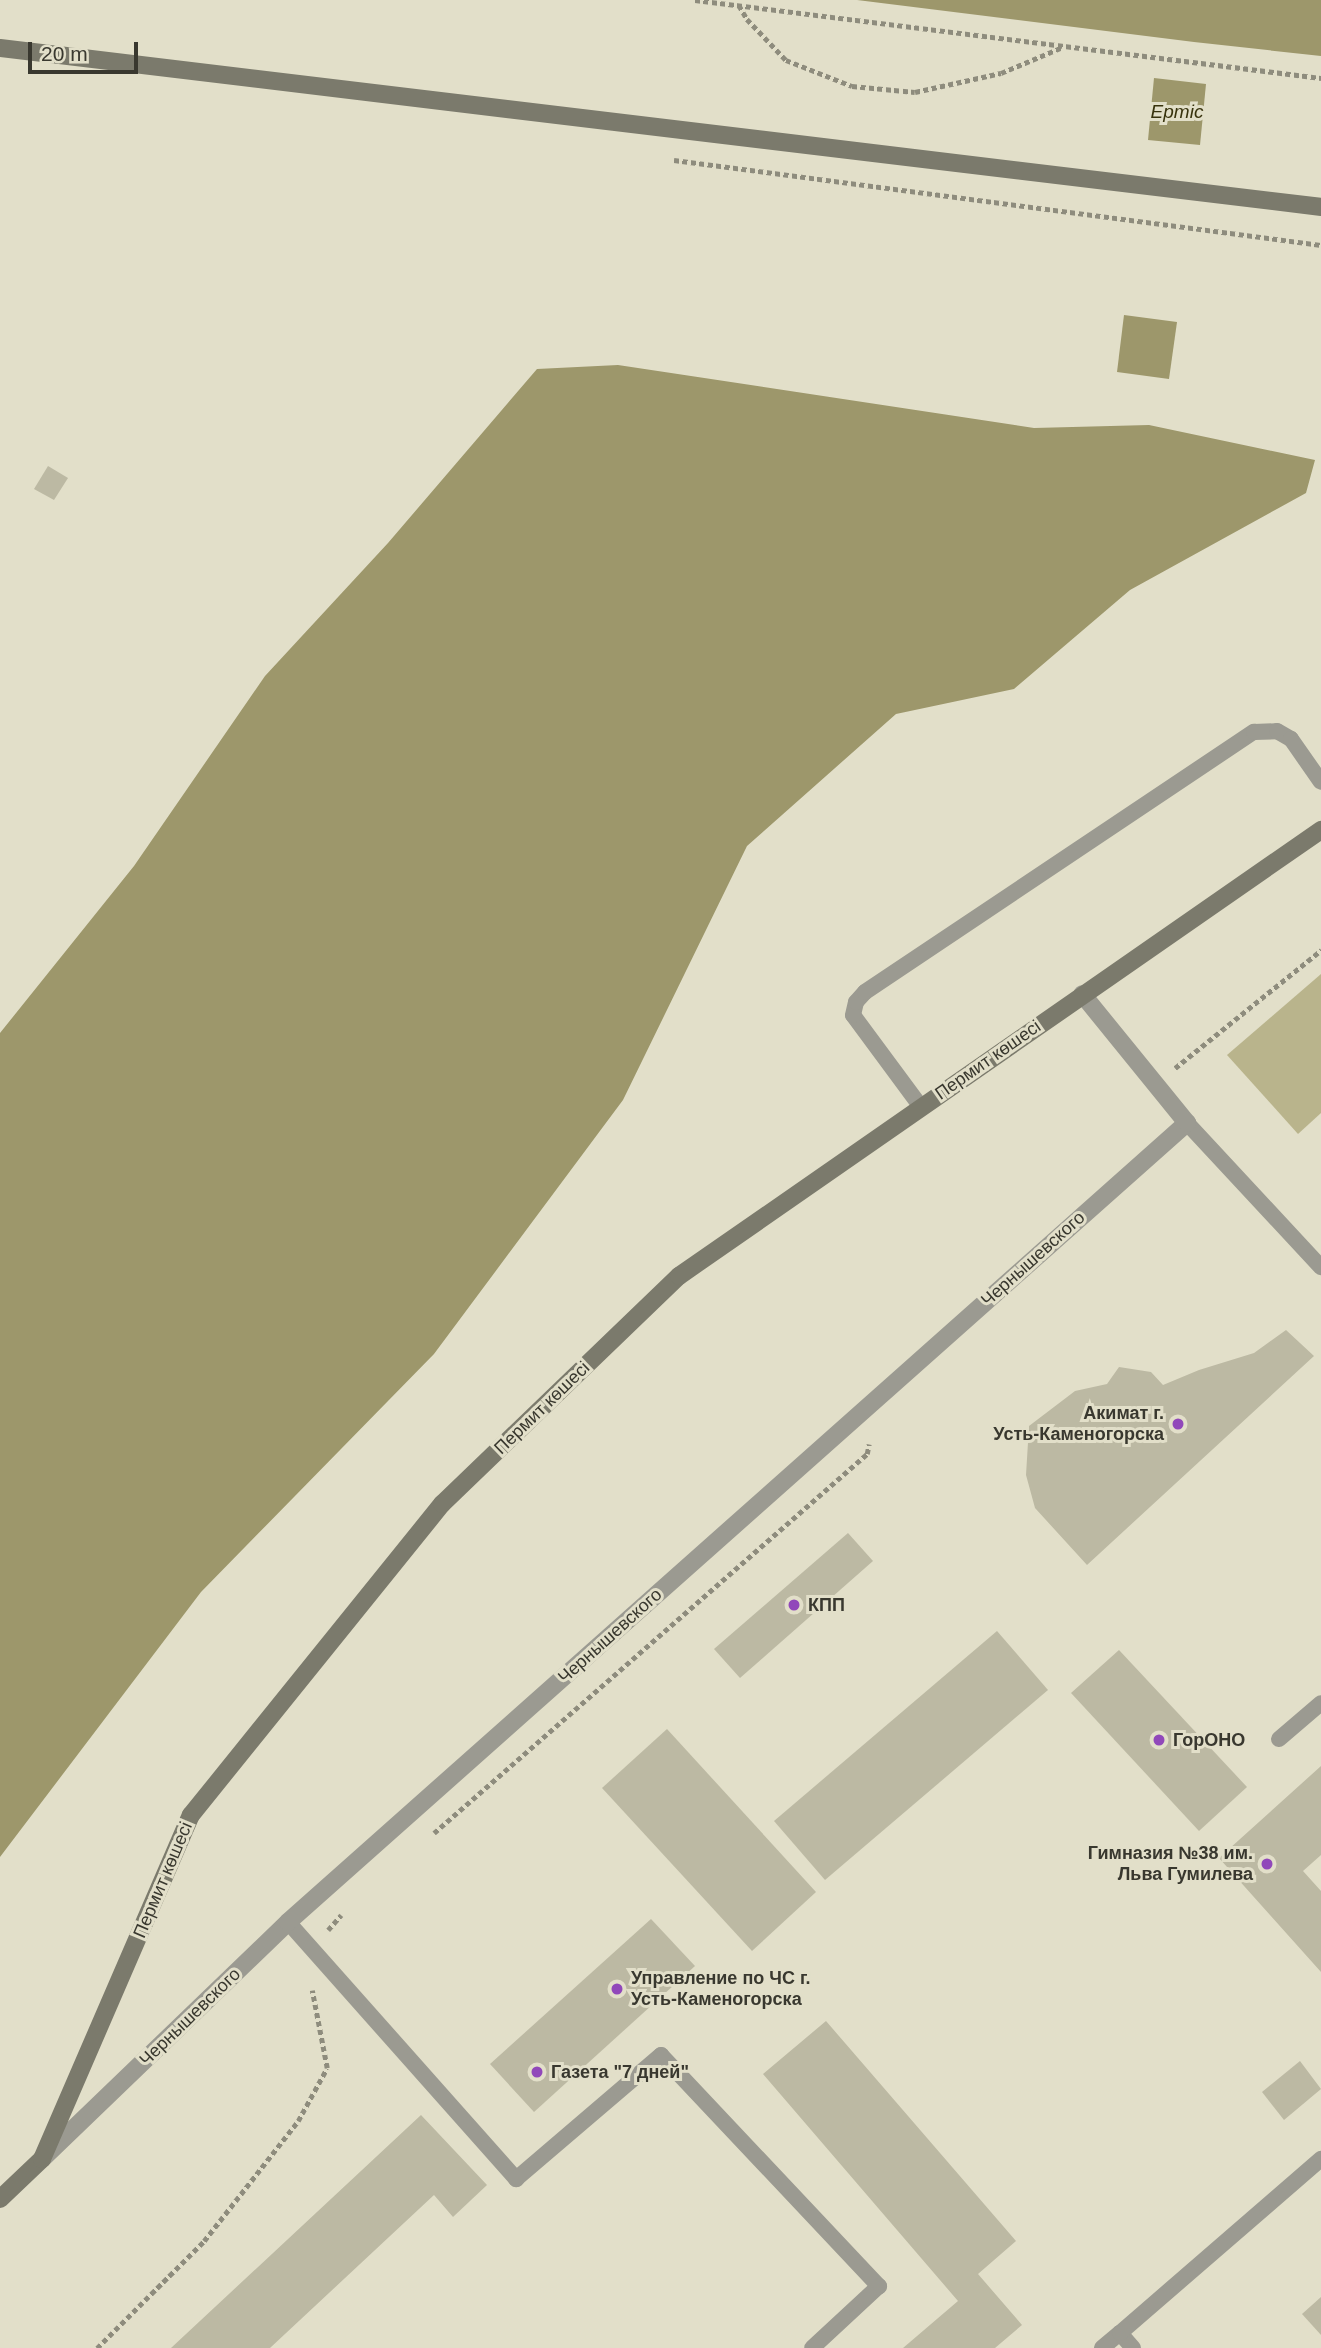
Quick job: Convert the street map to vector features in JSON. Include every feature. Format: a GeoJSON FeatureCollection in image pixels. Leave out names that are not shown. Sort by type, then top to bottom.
{"type":"FeatureCollection","features":[{"type":"Feature","properties":{"kind":"main road"},"geometry":{"type":"LineString","coordinates":[[0,48],[1321,207]]}},
{"type":"Feature","properties":{"kind":"main road","name":"Пермит көшесі"},"geometry":{"type":"LineString","coordinates":[[0,2199],[42,2159],[191,1815],[442,1504],[678,1276],[1321,830]]}},
{"type":"Feature","properties":{"kind":"street"},"geometry":{"type":"LineString","coordinates":[[1082,994],[1186,1123]]}},
{"type":"Feature","properties":{"kind":"street","name":"Чернышевского"},"geometry":{"type":"LineString","coordinates":[[42,2159],[288,1922],[1186,1123]]}},
{"type":"Feature","properties":{"kind":"lane"},"geometry":{"type":"LineString","coordinates":[[921,1107],[853,1015],[856,1002],[865,992],[1254,732],[1277,731],[1290,739],[1321,782]]}},
{"type":"Feature","properties":{"kind":"lane"},"geometry":{"type":"LineString","coordinates":[[1186,1123],[1321,1267]]}},
{"type":"Feature","properties":{"kind":"lane"},"geometry":{"type":"LineString","coordinates":[[1279,1738],[1321,1703]]}},
{"type":"Feature","properties":{"kind":"lane"},"geometry":{"type":"LineString","coordinates":[[288,1922],[516,2179],[661,2055],[879,2286],[813,2348]]}},
{"type":"Feature","properties":{"kind":"lane"},"geometry":{"type":"LineString","coordinates":[[1102,2348],[1321,2159]]}},
{"type":"Feature","properties":{"kind":"lane"},"geometry":{"type":"LineString","coordinates":[[1120,2333],[1133,2348]]}},
{"type":"Feature","properties":{"kind":"path"},"geometry":{"type":"LineString","coordinates":[[695,0],[1321,78]]}},
{"type":"Feature","properties":{"kind":"path"},"geometry":{"type":"LineString","coordinates":[[739,5],[747,19],[786,60],[852,86],[915,92],[1001,73],[1064,47]]}},
{"type":"Feature","properties":{"kind":"path"},"geometry":{"type":"LineString","coordinates":[[666,159],[1321,244]]}},
{"type":"Feature","properties":{"kind":"path"},"geometry":{"type":"LineString","coordinates":[[1172,1070],[1321,950]]}},
{"type":"Feature","properties":{"kind":"path"},"geometry":{"type":"LineString","coordinates":[[431,1836],[867,1454],[870,1441]]}},
{"type":"Feature","properties":{"kind":"path"},"geometry":{"type":"LineString","coordinates":[[97,2348],[204,2241],[298,2121],[327,2068],[306,1958],[351,1906]]}},
{"type":"Feature","properties":{"kind":"shaded area"},"geometry":{"type":"Polygon","coordinates":[[[1321,974],[1321,1113],[1298,1134],[1227,1055],[1321,974]]]}},
{"type":"Feature","properties":{"kind":"water"},"geometry":{"type":"Polygon","coordinates":[[[857,0],[1321,0],[1321,56],[1194,42],[857,0]]]}},
{"type":"Feature","properties":{"kind":"water","name":"Ертіс"},"geometry":{"type":"Polygon","coordinates":[[[1154,78],[1206,84],[1200,145],[1148,140],[1154,78]]]}},
{"type":"Feature","properties":{"kind":"water"},"geometry":{"type":"Polygon","coordinates":[[[1124,315],[1177,322],[1169,379],[1117,372],[1124,315]]]}},
{"type":"Feature","properties":{"kind":"water"},"geometry":{"type":"Polygon","coordinates":[[[618,365],[1034,428],[1149,425],[1315,460],[1306,493],[1130,590],[1014,689],[896,714],[747,846],[623,1100],[434,1354],[201,1592],[0,1857],[0,1033],[134,866],[265,676],[388,543],[537,369],[618,365]]]}},
{"type":"Feature","properties":{"kind":"building"},"geometry":{"type":"Polygon","coordinates":[[[48,466],[68,478],[54,500],[34,489],[48,466]]]}},
{"type":"Feature","properties":{"kind":"building"},"geometry":{"type":"Polygon","coordinates":[[[1286,1330],[1314,1356],[1087,1565],[1035,1508],[1026,1475],[1029,1426],[1075,1391],[1107,1384],[1119,1367],[1151,1372],[1163,1385],[1199,1370],[1254,1353],[1286,1330]]]}},
{"type":"Feature","properties":{"kind":"building","name":"КПП"},"geometry":{"type":"Polygon","coordinates":[[[848,1533],[873,1561],[740,1678],[714,1649],[848,1533]]]}},
{"type":"Feature","properties":{"kind":"building"},"geometry":{"type":"Polygon","coordinates":[[[997,1631],[1048,1690],[825,1880],[774,1821],[997,1631]]]}},
{"type":"Feature","properties":{"kind":"building","name":"ГорОНО"},"geometry":{"type":"Polygon","coordinates":[[[1119,1650],[1247,1787],[1199,1831],[1071,1693],[1119,1650]]]}},
{"type":"Feature","properties":{"kind":"building"},"geometry":{"type":"Polygon","coordinates":[[[667,1729],[816,1892],[752,1951],[602,1788],[667,1729]]]}},
{"type":"Feature","properties":{"kind":"building","name":"Гимназия №38 им. Льва Гумилева"},"geometry":{"type":"Polygon","coordinates":[[[1321,1766],[1321,1855],[1303,1871],[1321,1891],[1321,1972],[1219,1858],[1321,1766]]]}},
{"type":"Feature","properties":{"kind":"building"},"geometry":{"type":"Polygon","coordinates":[[[651,1919],[695,1966],[534,2112],[490,2064],[651,1919]]]}},
{"type":"Feature","properties":{"kind":"building"},"geometry":{"type":"Polygon","coordinates":[[[826,2021],[1016,2241],[978,2274],[1022,2325],[995,2348],[903,2348],[958,2301],[763,2074],[826,2021]]]}},
{"type":"Feature","properties":{"kind":"building"},"geometry":{"type":"Polygon","coordinates":[[[1300,2061],[1321,2089],[1284,2120],[1262,2092],[1300,2061]]]}},
{"type":"Feature","properties":{"kind":"building"},"geometry":{"type":"Polygon","coordinates":[[[421,2115],[487,2185],[453,2217],[434,2195],[270,2348],[171,2348],[421,2115]]]}},
{"type":"Feature","properties":{"kind":"building"},"geometry":{"type":"Polygon","coordinates":[[[1321,2297],[1321,2335],[1302,2314],[1321,2297]]]}},
{"type":"Feature","properties":{"kind":"place","name":"Акимат г. Усть-Каменогорска"},"geometry":{"type":"Point","coordinates":[1178,1424]}},
{"type":"Feature","properties":{"kind":"place","name":"КПП"},"geometry":{"type":"Point","coordinates":[794,1605]}},
{"type":"Feature","properties":{"kind":"place","name":"ГорОНО"},"geometry":{"type":"Point","coordinates":[1159,1740]}},
{"type":"Feature","properties":{"kind":"place","name":"Гимназия №38 им. Льва Гумилева"},"geometry":{"type":"Point","coordinates":[1267,1864]}},
{"type":"Feature","properties":{"kind":"place","name":"Управление по ЧС г. Усть-Каменогорска"},"geometry":{"type":"Point","coordinates":[617,1989]}},
{"type":"Feature","properties":{"kind":"place","name":"Газета \"7 дней\""},"geometry":{"type":"Point","coordinates":[537,2072]}}]}
